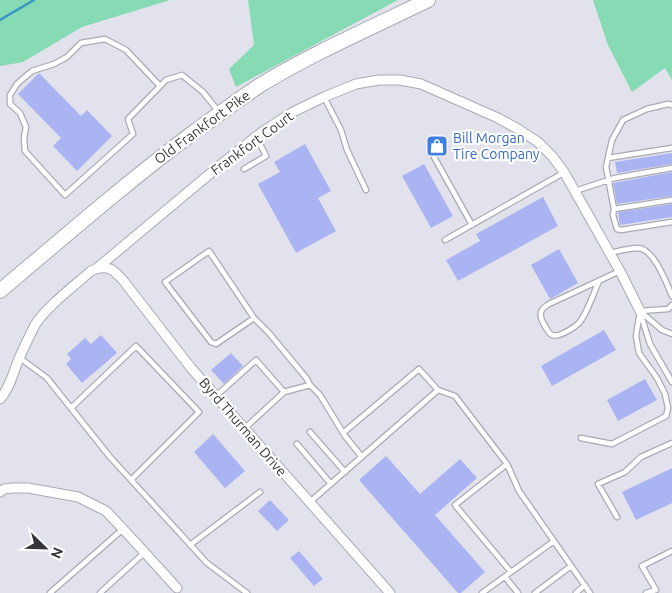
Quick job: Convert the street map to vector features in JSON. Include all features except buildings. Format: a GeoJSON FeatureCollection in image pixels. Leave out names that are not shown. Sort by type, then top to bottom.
{"type":"FeatureCollection","features":[{"type":"Feature","properties":{"kind":"main road","name":"Old Frankfort Pike"},"geometry":{"type":"LineString","coordinates":[[0,291],[165,153],[262,84],[301,62],[428,0]]}},
{"type":"Feature","properties":{"kind":"street","name":"Frankfort Court"},"geometry":{"type":"LineString","coordinates":[[0,399],[11,381],[37,323],[45,312],[91,271],[96,269],[262,132],[293,112],[324,97],[356,84],[379,80],[400,80],[421,84],[498,118],[538,142],[565,172],[640,311]]}},
{"type":"Feature","properties":{"kind":"street","name":"Byrd Thurman Drive"},"geometry":{"type":"LineString","coordinates":[[96,269],[108,268],[122,279],[191,368],[390,593]]}},
{"type":"Feature","properties":{"kind":"street"},"geometry":{"type":"LineString","coordinates":[[1,488],[28,488],[78,497],[106,511],[179,590]]}},
{"type":"Feature","properties":{"kind":"lane"},"geometry":{"type":"LineString","coordinates":[[160,86],[126,50],[106,39],[81,43],[67,57],[54,64],[32,71],[17,84],[10,95],[10,104],[20,113],[26,127],[24,138],[25,151],[65,195],[133,134],[128,119],[166,80],[182,75],[203,92],[220,113]]}},
{"type":"Feature","properties":{"kind":"lane"},"geometry":{"type":"LineString","coordinates":[[324,97],[341,130],[347,150],[366,190]]}},
{"type":"Feature","properties":{"kind":"lane"},"geometry":{"type":"LineString","coordinates":[[672,105],[668,104],[647,109],[623,120],[612,140],[606,167],[617,229],[672,222]]}},
{"type":"Feature","properties":{"kind":"lane"},"geometry":{"type":"LineString","coordinates":[[244,169],[266,156],[257,138]]}},
{"type":"Feature","properties":{"kind":"lane"},"geometry":{"type":"LineString","coordinates":[[608,158],[672,148]]}},
{"type":"Feature","properties":{"kind":"lane"},"geometry":{"type":"LineString","coordinates":[[434,157],[472,225]]}},
{"type":"Feature","properties":{"kind":"lane"},"geometry":{"type":"LineString","coordinates":[[575,191],[608,180],[672,168]]}},
{"type":"Feature","properties":{"kind":"lane"},"geometry":{"type":"LineString","coordinates":[[445,240],[565,172]]}},
{"type":"Feature","properties":{"kind":"lane"},"geometry":{"type":"LineString","coordinates":[[614,209],[672,200]]}},
{"type":"Feature","properties":{"kind":"lane"},"geometry":{"type":"LineString","coordinates":[[610,253],[640,248],[646,251],[654,260],[672,296]]}},
{"type":"Feature","properties":{"kind":"lane"},"geometry":{"type":"LineString","coordinates":[[254,318],[216,344],[211,342],[165,282],[209,251],[254,318],[320,395],[343,433],[362,457]]}},
{"type":"Feature","properties":{"kind":"lane"},"geometry":{"type":"LineString","coordinates":[[599,281],[583,318],[578,324],[560,336],[550,334],[541,316],[543,308],[599,281],[620,271]]}},
{"type":"Feature","properties":{"kind":"lane"},"geometry":{"type":"LineString","coordinates":[[640,311],[668,309],[672,306]]}},
{"type":"Feature","properties":{"kind":"lane"},"geometry":{"type":"LineString","coordinates":[[640,311],[662,330],[672,334]]}},
{"type":"Feature","properties":{"kind":"lane"},"geometry":{"type":"LineString","coordinates":[[640,311],[650,344],[672,382]]}},
{"type":"Feature","properties":{"kind":"lane"},"geometry":{"type":"LineString","coordinates":[[581,438],[612,444],[666,416],[668,408],[665,394],[657,378],[639,353],[636,336],[640,311]]}},
{"type":"Feature","properties":{"kind":"lane"},"geometry":{"type":"LineString","coordinates":[[71,408],[136,346],[199,412],[131,480]]}},
{"type":"Feature","properties":{"kind":"lane"},"geometry":{"type":"LineString","coordinates":[[20,358],[47,378],[110,457],[207,563],[247,593]]}},
{"type":"Feature","properties":{"kind":"lane"},"geometry":{"type":"LineString","coordinates":[[216,396],[256,360],[284,392]]}},
{"type":"Feature","properties":{"kind":"lane"},"geometry":{"type":"LineString","coordinates":[[343,433],[420,369],[438,390],[455,396],[507,464],[519,491],[590,593]]}},
{"type":"Feature","properties":{"kind":"lane"},"geometry":{"type":"LineString","coordinates":[[245,428],[284,392],[310,385]]}},
{"type":"Feature","properties":{"kind":"lane"},"geometry":{"type":"LineString","coordinates":[[310,502],[438,390]]}},
{"type":"Feature","properties":{"kind":"lane"},"geometry":{"type":"LineString","coordinates":[[310,432],[345,472]]}},
{"type":"Feature","properties":{"kind":"lane"},"geometry":{"type":"LineString","coordinates":[[617,517],[598,484],[625,472],[641,458],[672,443]]}},
{"type":"Feature","properties":{"kind":"lane"},"geometry":{"type":"LineString","coordinates":[[297,444],[331,484]]}},
{"type":"Feature","properties":{"kind":"lane"},"geometry":{"type":"LineString","coordinates":[[507,464],[456,505],[511,572]]}},
{"type":"Feature","properties":{"kind":"lane"},"geometry":{"type":"LineString","coordinates":[[190,545],[260,492]]}},
{"type":"Feature","properties":{"kind":"lane"},"geometry":{"type":"LineString","coordinates":[[50,593],[123,529]]}},
{"type":"Feature","properties":{"kind":"lane"},"geometry":{"type":"LineString","coordinates":[[482,593],[554,541]]}},
{"type":"Feature","properties":{"kind":"lane"},"geometry":{"type":"LineString","coordinates":[[646,593],[657,592],[642,566],[672,551]]}},
{"type":"Feature","properties":{"kind":"lane"},"geometry":{"type":"LineString","coordinates":[[100,593],[145,552]]}},
{"type":"Feature","properties":{"kind":"lane"},"geometry":{"type":"LineString","coordinates":[[535,593],[571,566]]}},
{"type":"Feature","properties":{"kind":"lane"},"geometry":{"type":"LineString","coordinates":[[505,577],[518,593]]}},
{"type":"Feature","properties":{"kind":"lane"},"geometry":{"type":"LineString","coordinates":[[576,593],[585,585]]}},
{"type":"Feature","properties":{"kind":"green space"},"geometry":{"type":"Polygon","coordinates":[[[0,0],[170,0],[82,27],[23,62],[0,66],[0,0]]]}},
{"type":"Feature","properties":{"kind":"green space"},"geometry":{"type":"Polygon","coordinates":[[[248,0],[398,0],[236,87],[229,69],[254,45],[248,0]]]}},
{"type":"Feature","properties":{"kind":"green space"},"geometry":{"type":"Polygon","coordinates":[[[593,0],[672,0],[672,80],[665,68],[632,92],[608,45],[593,0]]]}},
{"type":"Feature","properties":{"kind":"waterway"},"geometry":{"type":"LineString","coordinates":[[0,20],[34,0]]}},
{"type":"Feature","properties":{"kind":"place","name":"Bill Morgan Tire Company"},"geometry":{"type":"Point","coordinates":[437,146]}}]}
